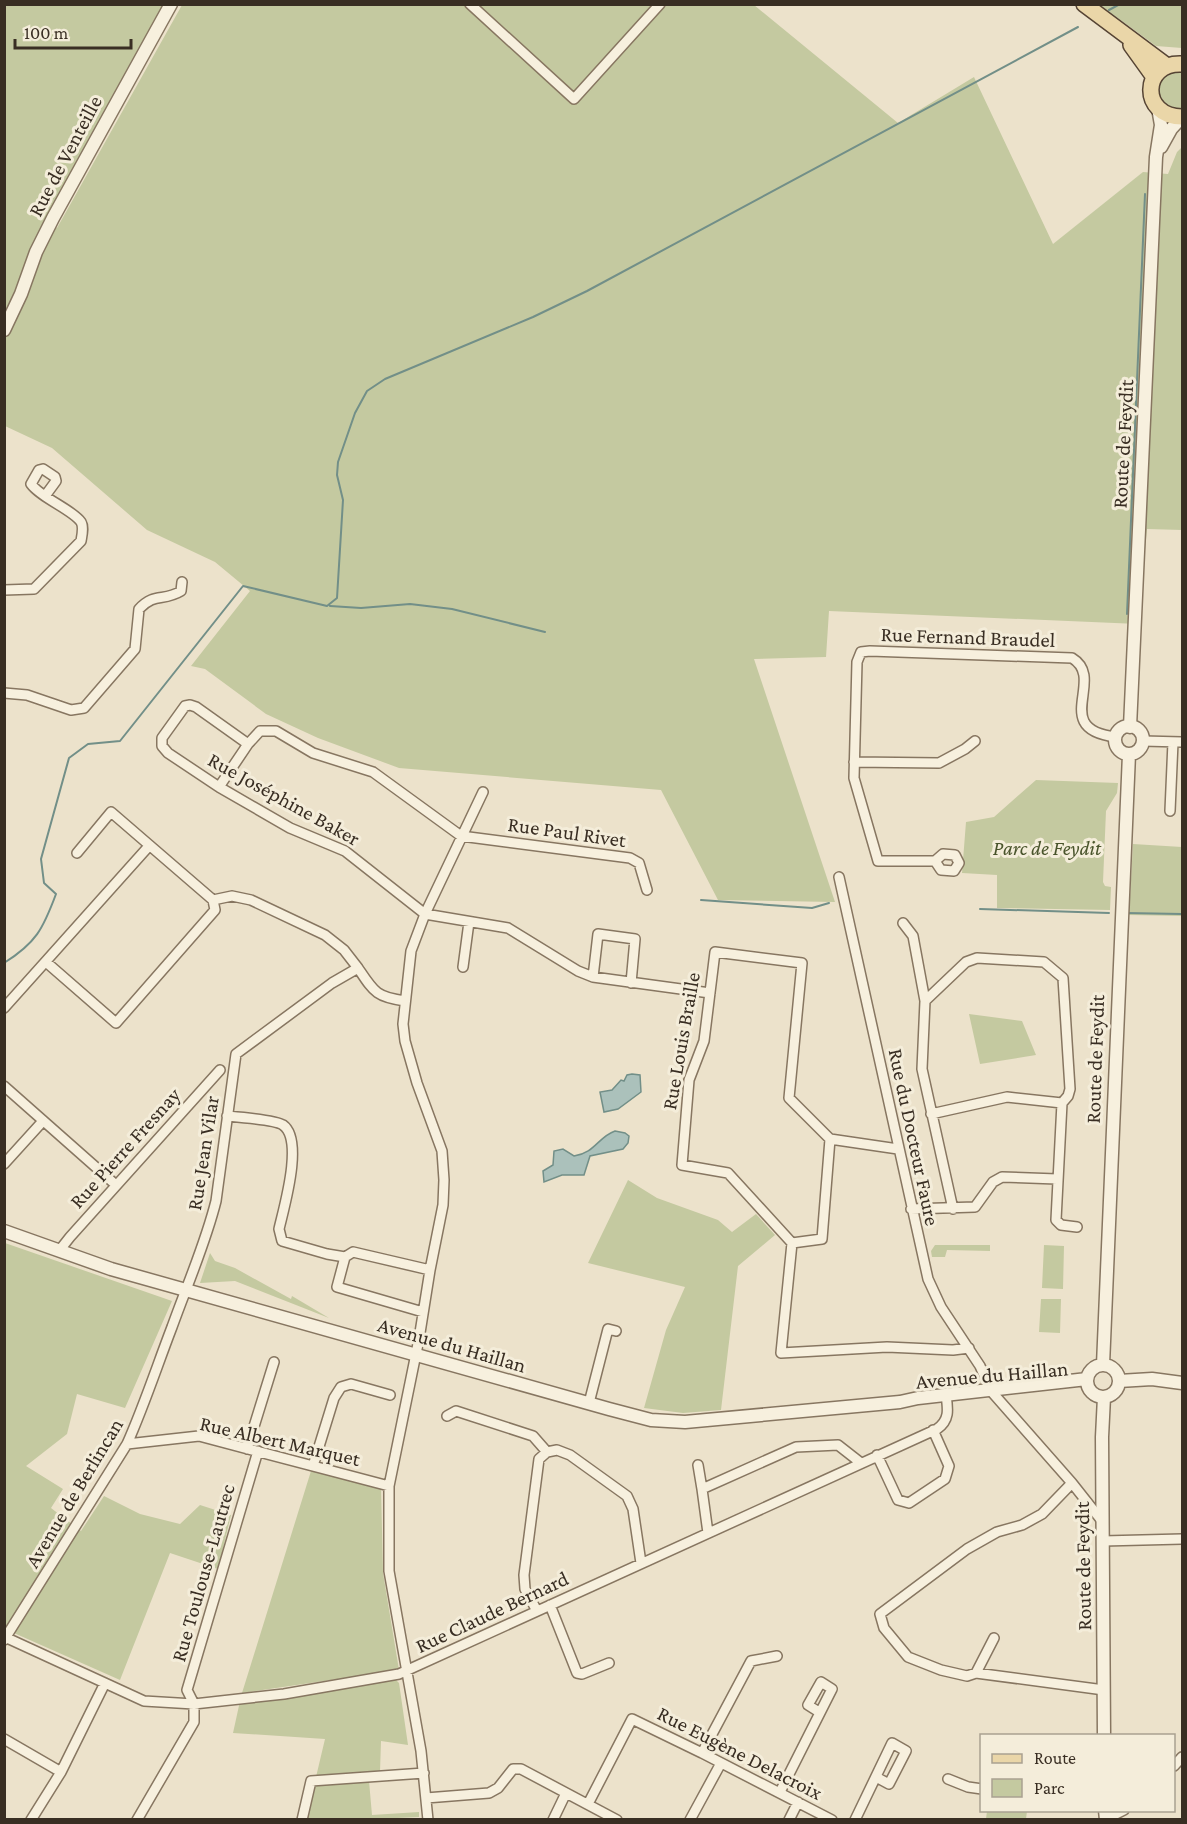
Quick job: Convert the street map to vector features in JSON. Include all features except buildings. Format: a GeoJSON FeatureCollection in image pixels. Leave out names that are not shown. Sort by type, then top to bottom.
{"type":"FeatureCollection","features":[{"type":"Feature","properties":{"kind":"main road"},"geometry":{"type":"LineString","coordinates":[[1084,4],[1124,35],[1175,65],[1154,77],[1151,89],[1158,108],[1165,114],[1182,117]]}},
{"type":"Feature","properties":{"kind":"main road"},"geometry":{"type":"LineString","coordinates":[[1124,35],[1154,77]]}},
{"type":"Feature","properties":{"kind":"street","name":"Rue de Venteille"},"geometry":{"type":"LineString","coordinates":[[4,330],[40,244],[171,4]]}},
{"type":"Feature","properties":{"kind":"street"},"geometry":{"type":"LineString","coordinates":[[470,4],[574,99],[660,4]]}},
{"type":"Feature","properties":{"kind":"street","name":"Route de Feydit"},"geometry":{"type":"LineString","coordinates":[[1130,727],[1156,162],[1161,125],[1158,108]]}},
{"type":"Feature","properties":{"kind":"street","name":"Route de Feydit"},"geometry":{"type":"LineString","coordinates":[[1156,162],[1168,135],[1182,117]]}},
{"type":"Feature","properties":{"kind":"street"},"geometry":{"type":"LineString","coordinates":[[4,590],[33,589],[81,541],[83,532],[81,522],[45,496]]}},
{"type":"Feature","properties":{"kind":"street"},"geometry":{"type":"LineString","coordinates":[[4,693],[27,694],[71,710],[84,708],[135,648],[139,609],[154,597],[173,596],[181,591],[182,582]]}},
{"type":"Feature","properties":{"kind":"street","name":"Rue Fernand Braudel"},"geometry":{"type":"LineString","coordinates":[[934,861],[878,861],[854,778],[856,662],[861,652],[1072,658],[1080,663],[1084,673],[1082,714],[1084,723],[1091,731],[1116,737]]}},
{"type":"Feature","properties":{"kind":"street","name":"Rue Joséphine Baker"},"geometry":{"type":"LineString","coordinates":[[425,914],[345,851],[290,828],[219,787],[168,753],[162,746],[162,738],[185,706],[190,705],[248,744],[260,731],[276,731],[313,753],[373,772],[461,836]]}},
{"type":"Feature","properties":{"kind":"street"},"geometry":{"type":"LineString","coordinates":[[1130,727],[1140,731],[1143,741],[1139,750],[1129,754],[1117,747],[1116,737],[1121,729],[1130,727]]}},
{"type":"Feature","properties":{"kind":"street"},"geometry":{"type":"LineString","coordinates":[[854,762],[939,763],[975,741]]}},
{"type":"Feature","properties":{"kind":"street"},"geometry":{"type":"LineString","coordinates":[[1143,741],[1178,742],[1170,812]]}},
{"type":"Feature","properties":{"kind":"street"},"geometry":{"type":"LineString","coordinates":[[219,787],[248,744]]}},
{"type":"Feature","properties":{"kind":"street","name":"Route de Feydit"},"geometry":{"type":"LineString","coordinates":[[1103,1365],[1129,754]]}},
{"type":"Feature","properties":{"kind":"street"},"geometry":{"type":"LineString","coordinates":[[428,1820],[424,1773],[389,1571],[389,1486],[443,1205],[442,1151],[417,1083],[405,1041],[405,1001],[411,951],[425,914],[483,792]]}},
{"type":"Feature","properties":{"kind":"street"},"geometry":{"type":"LineString","coordinates":[[46,962],[116,1023],[215,910],[213,900],[111,813],[77,853]]}},
{"type":"Feature","properties":{"kind":"street","name":"Rue Paul Rivet"},"geometry":{"type":"LineString","coordinates":[[461,836],[630,858],[639,863],[647,890]]}},
{"type":"Feature","properties":{"kind":"street"},"geometry":{"type":"LineString","coordinates":[[4,1008],[149,846]]}},
{"type":"Feature","properties":{"kind":"street","name":"Rue du Docteur Faure"},"geometry":{"type":"LineString","coordinates":[[839,877],[928,1279],[941,1307],[980,1366],[994,1394],[1102,1521]]}},
{"type":"Feature","properties":{"kind":"street"},"geometry":{"type":"LineString","coordinates":[[213,900],[232,896],[250,900],[325,935],[344,950],[374,990],[384,998],[405,1001]]}},
{"type":"Feature","properties":{"kind":"street"},"geometry":{"type":"LineString","coordinates":[[425,914],[508,928],[578,971],[593,977],[710,993]]}},
{"type":"Feature","properties":{"kind":"street"},"geometry":{"type":"LineString","coordinates":[[462,967],[470,922]]}},
{"type":"Feature","properties":{"kind":"street"},"geometry":{"type":"LineString","coordinates":[[903,923],[913,936],[925,1002],[922,1069],[952,1209]]}},
{"type":"Feature","properties":{"kind":"street"},"geometry":{"type":"LineString","coordinates":[[593,977],[598,934],[635,939],[632,983]]}},
{"type":"Feature","properties":{"kind":"street","name":"Rue Louis Braille"},"geometry":{"type":"LineString","coordinates":[[792,1243],[728,1173],[682,1165],[689,1080],[704,1041],[715,952],[802,963],[789,1098],[830,1139]]}},
{"type":"Feature","properties":{"kind":"street"},"geometry":{"type":"LineString","coordinates":[[925,1002],[966,962],[977,958],[1044,962],[1063,978],[1070,1089],[1062,1103],[1056,1221],[1061,1225],[1077,1227]]}},
{"type":"Feature","properties":{"kind":"street","name":"Rue Jean Vilar"},"geometry":{"type":"LineString","coordinates":[[186,1290],[212,1221],[236,1054],[332,983],[358,968]]}},
{"type":"Feature","properties":{"kind":"street","name":"Rue Pierre Fresnay"},"geometry":{"type":"LineString","coordinates":[[59,1251],[220,1070]]}},
{"type":"Feature","properties":{"kind":"street"},"geometry":{"type":"LineString","coordinates":[[4,1086],[116,1185]]}},
{"type":"Feature","properties":{"kind":"street"},"geometry":{"type":"LineString","coordinates":[[931,1114],[1006,1097],[1062,1103]]}},
{"type":"Feature","properties":{"kind":"street"},"geometry":{"type":"LineString","coordinates":[[227,1116],[282,1123],[289,1131],[294,1161],[279,1229],[282,1241],[327,1254],[345,1257],[353,1252],[430,1270]]}},
{"type":"Feature","properties":{"kind":"street"},"geometry":{"type":"LineString","coordinates":[[4,1164],[43,1120]]}},
{"type":"Feature","properties":{"kind":"street"},"geometry":{"type":"LineString","coordinates":[[898,1149],[830,1139],[822,1239],[792,1243],[781,1353],[887,1347],[952,1350],[969,1348]]}},
{"type":"Feature","properties":{"kind":"street"},"geometry":{"type":"LineString","coordinates":[[911,1209],[975,1207],[993,1182],[1002,1177],[1057,1179]]}},
{"type":"Feature","properties":{"kind":"street","name":"Avenue du Haillan"},"geometry":{"type":"LineString","coordinates":[[4,1231],[111,1269],[651,1420],[679,1422],[900,1402],[918,1398],[946,1399],[1088,1383]]}},
{"type":"Feature","properties":{"kind":"street"},"geometry":{"type":"LineString","coordinates":[[345,1257],[337,1287],[423,1312]]}},
{"type":"Feature","properties":{"kind":"street","name":"Avenue de Berlincan"},"geometry":{"type":"LineString","coordinates":[[6,1639],[127,1444],[186,1290]]}},
{"type":"Feature","properties":{"kind":"street"},"geometry":{"type":"LineString","coordinates":[[589,1403],[608,1329],[616,1331]]}},
{"type":"Feature","properties":{"kind":"street"},"geometry":{"type":"LineString","coordinates":[[247,1449],[274,1362]]}},
{"type":"Feature","properties":{"kind":"street"},"geometry":{"type":"LineString","coordinates":[[1103,1365],[1114,1370],[1119,1381],[1115,1392],[1104,1397],[1098,1396],[1088,1383],[1093,1369],[1103,1365]]}},
{"type":"Feature","properties":{"kind":"street"},"geometry":{"type":"LineString","coordinates":[[1119,1381],[1152,1379],[1182,1383]]}},
{"type":"Feature","properties":{"kind":"street"},"geometry":{"type":"LineString","coordinates":[[313,1466],[334,1398],[341,1387],[351,1384],[390,1395]]}},
{"type":"Feature","properties":{"kind":"street","name":"Route de Feydit"},"geometry":{"type":"LineString","coordinates":[[1104,1397],[1102,1437],[1104,1734]]}},
{"type":"Feature","properties":{"kind":"street"},"geometry":{"type":"LineString","coordinates":[[877,1455],[898,1500],[909,1503],[945,1479],[949,1466],[933,1430],[946,1420],[948,1413],[946,1399]]}},
{"type":"Feature","properties":{"kind":"street"},"geometry":{"type":"LineString","coordinates":[[447,1416],[456,1412],[533,1436],[547,1452]]}},
{"type":"Feature","properties":{"kind":"street","name":"Rue Claude Bernard"},"geometry":{"type":"LineString","coordinates":[[6,1639],[144,1701],[194,1704],[284,1694],[399,1674],[933,1430]]}},
{"type":"Feature","properties":{"kind":"street","name":"Rue Albert Marquet"},"geometry":{"type":"LineString","coordinates":[[127,1444],[199,1436],[389,1486]]}},
{"type":"Feature","properties":{"kind":"street"},"geometry":{"type":"LineString","coordinates":[[702,1489],[796,1447],[838,1445],[861,1463]]}},
{"type":"Feature","properties":{"kind":"street"},"geometry":{"type":"LineString","coordinates":[[537,1611],[525,1589],[524,1575],[539,1459],[547,1452],[557,1450],[570,1455],[627,1496],[633,1509],[641,1563]]}},
{"type":"Feature","properties":{"kind":"street","name":"Rue Toulouse-Lautrec"},"geometry":{"type":"LineString","coordinates":[[138,1820],[194,1722],[194,1704],[188,1690],[258,1452]]}},
{"type":"Feature","properties":{"kind":"street"},"geometry":{"type":"LineString","coordinates":[[698,1465],[708,1533]]}},
{"type":"Feature","properties":{"kind":"street"},"geometry":{"type":"LineString","coordinates":[[1072,1483],[1042,1514],[1022,1525],[998,1532],[968,1549],[880,1614],[884,1628],[908,1657],[941,1670],[967,1676],[976,1674],[1104,1690]]}},
{"type":"Feature","properties":{"kind":"street"},"geometry":{"type":"LineString","coordinates":[[1103,1541],[1182,1539]]}},
{"type":"Feature","properties":{"kind":"street"},"geometry":{"type":"LineString","coordinates":[[550,1605],[577,1673],[582,1674],[609,1663]]}},
{"type":"Feature","properties":{"kind":"street"},"geometry":{"type":"LineString","coordinates":[[976,1674],[994,1638]]}},
{"type":"Feature","properties":{"kind":"street"},"geometry":{"type":"LineString","coordinates":[[702,1753],[751,1661],[777,1656]]}},
{"type":"Feature","properties":{"kind":"street"},"geometry":{"type":"LineString","coordinates":[[31,1820],[61,1772],[105,1683]]}},
{"type":"Feature","properties":{"kind":"street"},"geometry":{"type":"LineString","coordinates":[[780,1792],[819,1712]]}},
{"type":"Feature","properties":{"kind":"street","name":"Rue Eugène Delacroix"},"geometry":{"type":"LineString","coordinates":[[588,1804],[632,1719],[832,1820]]}},
{"type":"Feature","properties":{"kind":"street"},"geometry":{"type":"LineString","coordinates":[[4,1739],[61,1772]]}},
{"type":"Feature","properties":{"kind":"street"},"geometry":{"type":"LineString","coordinates":[[690,1820],[721,1763]]}},
{"type":"Feature","properties":{"kind":"street"},"geometry":{"type":"LineString","coordinates":[[426,1798],[489,1793],[498,1788],[513,1769],[521,1769],[617,1820]]}},
{"type":"Feature","properties":{"kind":"street"},"geometry":{"type":"LineString","coordinates":[[302,1820],[311,1781],[424,1773]]}},
{"type":"Feature","properties":{"kind":"street"},"geometry":{"type":"LineString","coordinates":[[855,1820],[876,1777]]}},
{"type":"Feature","properties":{"kind":"street"},"geometry":{"type":"LineString","coordinates":[[948,1779],[980,1789]]}},
{"type":"Feature","properties":{"kind":"street"},"geometry":{"type":"LineString","coordinates":[[553,1820],[566,1793]]}},
{"type":"Feature","properties":{"kind":"street"},"geometry":{"type":"LineString","coordinates":[[789,1820],[798,1802]]}},
{"type":"Feature","properties":{"kind":"green space"},"geometry":{"type":"Polygon","coordinates":[[[5,5],[163,5],[47,218],[57,228],[182,5],[754,5],[898,123],[974,77],[1053,244],[1143,172],[1168,174],[1177,152],[1182,147],[1182,530],[1147,529],[1138,624],[829,611],[826,657],[754,659],[835,902],[718,900],[661,790],[399,768],[318,738],[266,714],[205,669],[191,666],[250,591],[215,562],[147,530],[52,448],[5,426],[5,5]]]}},
{"type":"Feature","properties":{"kind":"green space"},"geometry":{"type":"Polygon","coordinates":[[[1100,5],[1182,5],[1182,48],[1156,46],[1100,5]]]}},
{"type":"Feature","properties":{"kind":"green space"},"geometry":{"type":"Polygon","coordinates":[[[1182,69],[1182,111],[1167,107],[1158,94],[1165,74],[1182,69]]]}},
{"type":"Feature","properties":{"kind":"green space","name":"Parc de Feydit"},"geometry":{"type":"Polygon","coordinates":[[[1036,780],[1118,783],[1117,793],[1106,811],[1103,882],[1105,886],[1111,887],[1110,910],[997,908],[997,875],[962,873],[966,822],[994,817],[1036,780]]]}},
{"type":"Feature","properties":{"kind":"green space"},"geometry":{"type":"Polygon","coordinates":[[[1133,844],[1182,847],[1182,916],[1129,915],[1133,844]]]}},
{"type":"Feature","properties":{"kind":"green space"},"geometry":{"type":"Polygon","coordinates":[[[969,1014],[1022,1021],[1036,1055],[980,1064],[969,1014]]]}},
{"type":"Feature","properties":{"kind":"green space"},"geometry":{"type":"Polygon","coordinates":[[[628,1180],[657,1198],[718,1220],[732,1232],[756,1214],[775,1235],[738,1266],[721,1410],[683,1413],[644,1408],[666,1330],[685,1287],[588,1263],[628,1180]]]}},
{"type":"Feature","properties":{"kind":"green space"},"geometry":{"type":"Polygon","coordinates":[[[5,1243],[172,1301],[125,1408],[77,1394],[67,1434],[26,1466],[63,1489],[51,1508],[81,1531],[104,1496],[140,1514],[180,1524],[200,1505],[231,1515],[218,1569],[170,1553],[120,1680],[5,1629],[5,1243]]]}},
{"type":"Feature","properties":{"kind":"green space"},"geometry":{"type":"Polygon","coordinates":[[[935,1245],[990,1245],[990,1251],[947,1250],[945,1257],[932,1257],[931,1251],[935,1245]]]}},
{"type":"Feature","properties":{"kind":"green space"},"geometry":{"type":"Polygon","coordinates":[[[1044,1245],[1064,1246],[1063,1289],[1042,1288],[1044,1245]]]}},
{"type":"Feature","properties":{"kind":"green space"},"geometry":{"type":"Polygon","coordinates":[[[210,1253],[215,1261],[235,1268],[291,1299],[292,1296],[329,1318],[235,1281],[200,1283],[210,1253]]]}},
{"type":"Feature","properties":{"kind":"green space"},"geometry":{"type":"Polygon","coordinates":[[[1041,1299],[1061,1299],[1060,1333],[1039,1332],[1041,1299]]]}},
{"type":"Feature","properties":{"kind":"green space"},"geometry":{"type":"Polygon","coordinates":[[[311,1471],[381,1488],[383,1573],[399,1670],[242,1693],[311,1471]]]}},
{"type":"Feature","properties":{"kind":"green space"},"geometry":{"type":"Polygon","coordinates":[[[395,1679],[399,1683],[408,1745],[381,1741],[380,1772],[316,1777],[325,1739],[233,1733],[240,1701],[292,1698],[333,1688],[395,1679]]]}},
{"type":"Feature","properties":{"kind":"green space"},"geometry":{"type":"Polygon","coordinates":[[[369,1781],[372,1815],[419,1812],[419,1817],[306,1820],[314,1784],[369,1781]]]}},
{"type":"Feature","properties":{"kind":"green space"},"geometry":{"type":"Polygon","coordinates":[[[987,1812],[1027,1812],[1026,1819],[986,1819],[987,1812]]]}},
{"type":"Feature","properties":{"kind":"water"},"geometry":{"type":"Polygon","coordinates":[[[627,1075],[640,1075],[641,1092],[618,1109],[604,1112],[600,1092],[612,1090],[621,1080],[624,1081],[627,1075]]]}},
{"type":"Feature","properties":{"kind":"water"},"geometry":{"type":"Polygon","coordinates":[[[615,1131],[629,1136],[628,1143],[623,1149],[590,1156],[584,1175],[562,1175],[544,1182],[543,1171],[553,1165],[554,1151],[563,1149],[574,1156],[581,1154],[615,1131]]]}},
{"type":"Feature","properties":{"kind":"waterway"},"geometry":{"type":"LineString","coordinates":[[1109,10],[1120,4]]}},
{"type":"Feature","properties":{"kind":"waterway"},"geometry":{"type":"LineString","coordinates":[[4,963],[31,942],[47,917],[56,894],[44,883],[41,859],[69,758],[88,744],[120,741],[243,586],[327,606],[337,598],[343,500],[337,475],[338,462],[355,413],[367,391],[385,379],[533,317],[587,291],[1078,27]]}},
{"type":"Feature","properties":{"kind":"waterway"},"geometry":{"type":"LineString","coordinates":[[1127,614],[1145,194]]}},
{"type":"Feature","properties":{"kind":"waterway"},"geometry":{"type":"LineString","coordinates":[[330,606],[361,608],[410,604],[452,609],[545,632]]}},
{"type":"Feature","properties":{"kind":"waterway"},"geometry":{"type":"LineString","coordinates":[[701,900],[812,908],[829,903]]}},
{"type":"Feature","properties":{"kind":"waterway"},"geometry":{"type":"LineString","coordinates":[[980,909],[1109,913]]}},
{"type":"Feature","properties":{"kind":"waterway"},"geometry":{"type":"LineString","coordinates":[[1126,913],[1182,914]]}}]}
